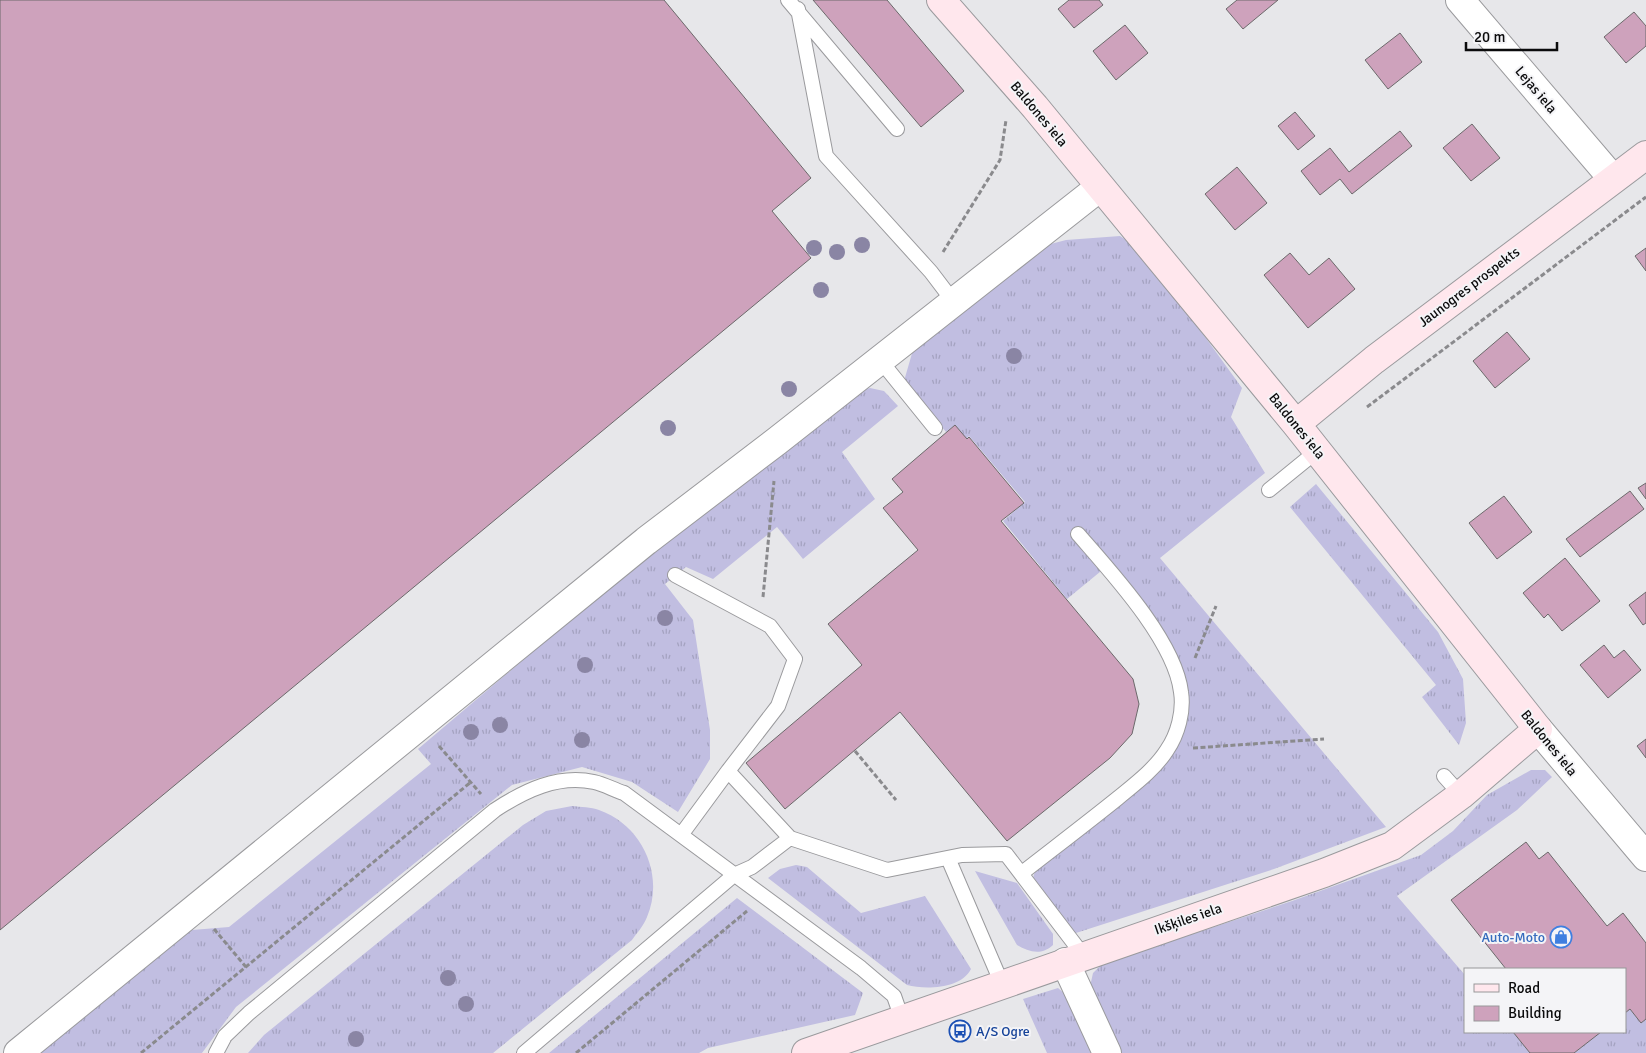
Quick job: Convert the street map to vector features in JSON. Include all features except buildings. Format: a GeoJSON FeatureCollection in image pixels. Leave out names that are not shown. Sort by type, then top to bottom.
{"type":"FeatureCollection","features":[{"type":"Feature","properties":{"kind":"street","name":"Baldones iela"},"geometry":{"type":"LineString","coordinates":[[941,0],[1035,106],[1296,424],[1538,729],[1643,848]]}},
{"type":"Feature","properties":{"kind":"street","name":"Lejas iela"},"geometry":{"type":"LineString","coordinates":[[1460,0],[1613,179]]}},
{"type":"Feature","properties":{"kind":"street","name":"Jaunogres prospekts"},"geometry":{"type":"LineString","coordinates":[[1296,424],[1374,360],[1646,154]]}},
{"type":"Feature","properties":{"kind":"street"},"geometry":{"type":"LineString","coordinates":[[18,1053],[646,541],[777,441],[1100,187]]}},
{"type":"Feature","properties":{"kind":"street","name":"Ikšķiles iela"},"geometry":{"type":"LineString","coordinates":[[806,1053],[1074,958],[1324,873],[1392,846],[1453,786],[1538,729]]}},
{"type":"Feature","properties":{"kind":"street"},"geometry":{"type":"LineString","coordinates":[[1074,958],[1107,1053]]}},
{"type":"Feature","properties":{"kind":"lane"},"geometry":{"type":"LineString","coordinates":[[793,4],[897,129]]}},
{"type":"Feature","properties":{"kind":"lane"},"geometry":{"type":"LineString","coordinates":[[793,4],[826,156],[930,272],[953,301]]}},
{"type":"Feature","properties":{"kind":"lane"},"geometry":{"type":"LineString","coordinates":[[880,360],[935,428]]}},
{"type":"Feature","properties":{"kind":"lane"},"geometry":{"type":"LineString","coordinates":[[1269,490],[1317,451]]}},
{"type":"Feature","properties":{"kind":"lane"},"geometry":{"type":"LineString","coordinates":[[1022,873],[1124,792],[1157,763],[1168,749],[1178,726],[1181,692],[1174,667],[1152,627],[1078,534]]}},
{"type":"Feature","properties":{"kind":"lane"},"geometry":{"type":"LineString","coordinates":[[675,575],[770,626],[795,659],[778,706],[681,835]]}},
{"type":"Feature","properties":{"kind":"lane"},"geometry":{"type":"LineString","coordinates":[[728,771],[790,838],[887,870],[962,855],[1006,854],[1022,873],[1074,958]]}},
{"type":"Feature","properties":{"kind":"lane"},"geometry":{"type":"LineString","coordinates":[[216,1053],[225,1036],[249,1013],[494,810],[513,798],[539,786],[564,780],[594,782],[624,793],[854,962],[894,996],[902,1019]]}},
{"type":"Feature","properties":{"kind":"lane"},"geometry":{"type":"LineString","coordinates":[[524,1053],[734,874],[752,867],[790,838]]}},
{"type":"Feature","properties":{"kind":"lane"},"geometry":{"type":"LineString","coordinates":[[948,858],[1002,984]]}},
{"type":"Feature","properties":{"kind":"path"},"geometry":{"type":"LineString","coordinates":[[930,272],[1000,160],[1007,109],[1005,74]]}},
{"type":"Feature","properties":{"kind":"path"},"geometry":{"type":"LineString","coordinates":[[1361,412],[1646,197]]}},
{"type":"Feature","properties":{"kind":"path"},"geometry":{"type":"LineString","coordinates":[[756,619],[765,589],[777,441]]}},
{"type":"Feature","properties":{"kind":"path"},"geometry":{"type":"LineString","coordinates":[[1181,692],[1216,606]]}},
{"type":"Feature","properties":{"kind":"path"},"geometry":{"type":"LineString","coordinates":[[1168,749],[1324,739]]}},
{"type":"Feature","properties":{"kind":"path"},"geometry":{"type":"LineString","coordinates":[[854,751],[896,800]]}},
{"type":"Feature","properties":{"kind":"path"},"geometry":{"type":"LineString","coordinates":[[447,753],[494,810]]}},
{"type":"Feature","properties":{"kind":"path"},"geometry":{"type":"LineString","coordinates":[[141,1053],[471,782]]}},
{"type":"Feature","properties":{"kind":"path"},"geometry":{"type":"LineString","coordinates":[[576,1053],[765,896]]}},
{"type":"Feature","properties":{"kind":"path"},"geometry":{"type":"LineString","coordinates":[[220,936],[246,967]]}},
{"type":"Feature","properties":{"kind":"green space"},"geometry":{"type":"Polygon","coordinates":[[[1120,236],[1143,251],[1242,388],[1231,417],[1265,473],[1160,558],[1386,827],[1274,869],[1076,933],[1066,928],[1032,881],[1037,865],[1161,763],[1183,687],[1159,633],[1106,567],[1067,599],[1003,521],[1025,502],[969,436],[966,439],[955,425],[946,432],[904,381],[913,350],[1043,246],[1066,240],[1120,236]]]}},
{"type":"Feature","properties":{"kind":"green space"},"geometry":{"type":"Polygon","coordinates":[[[870,388],[884,391],[898,406],[842,452],[875,499],[803,559],[777,527],[713,579],[686,567],[665,584],[693,620],[710,730],[710,759],[678,812],[632,782],[582,767],[512,785],[236,1007],[202,1053],[40,1053],[192,930],[229,927],[431,764],[418,749],[607,589],[862,390],[870,388]]]}},
{"type":"Feature","properties":{"kind":"green space"},"geometry":{"type":"Polygon","coordinates":[[[1316,484],[1438,632],[1463,679],[1466,723],[1459,745],[1422,697],[1436,685],[1290,507],[1316,484]]]}},
{"type":"Feature","properties":{"kind":"green space"},"geometry":{"type":"Polygon","coordinates":[[[1531,770],[1545,770],[1552,777],[1517,810],[1397,896],[1464,974],[1464,1033],[1514,1033],[1530,1053],[1116,1053],[1089,991],[1093,973],[1102,964],[1292,901],[1421,855],[1453,831],[1487,795],[1531,770]]]}},
{"type":"Feature","properties":{"kind":"green space"},"geometry":{"type":"Polygon","coordinates":[[[572,806],[596,809],[614,817],[638,839],[646,853],[653,885],[652,901],[647,917],[632,940],[493,1053],[248,1053],[264,1035],[523,825],[546,811],[572,806]]]}},
{"type":"Feature","properties":{"kind":"green space"},"geometry":{"type":"Polygon","coordinates":[[[796,865],[807,867],[861,913],[925,896],[971,969],[966,976],[951,984],[933,987],[907,985],[768,878],[780,869],[796,865]]]}},
{"type":"Feature","properties":{"kind":"green space"},"geometry":{"type":"Polygon","coordinates":[[[975,871],[1017,883],[1053,934],[1053,945],[1044,951],[1035,952],[1017,945],[975,871]]]}},
{"type":"Feature","properties":{"kind":"green space"},"geometry":{"type":"Polygon","coordinates":[[[737,898],[863,993],[855,1015],[708,1048],[699,1053],[549,1053],[737,898]]]}},
{"type":"Feature","properties":{"kind":"green space"},"geometry":{"type":"Polygon","coordinates":[[[1058,988],[1072,1000],[1096,1053],[1047,1053],[1023,999],[1058,988]]]}},
{"type":"Feature","properties":{"kind":"green space"},"geometry":{"type":"Polygon","coordinates":[[[1630,1009],[1641,1023],[1646,1019],[1646,1053],[1574,1053],[1600,1033],[1626,1033],[1626,1012],[1630,1009]]]}},
{"type":"Feature","properties":{"kind":"place","name":"Auto-Moto"},"geometry":{"type":"Point","coordinates":[1561,937]}},
{"type":"Feature","properties":{"kind":"place","name":"A/S Ogre"},"geometry":{"type":"Point","coordinates":[960,1031]}}]}
